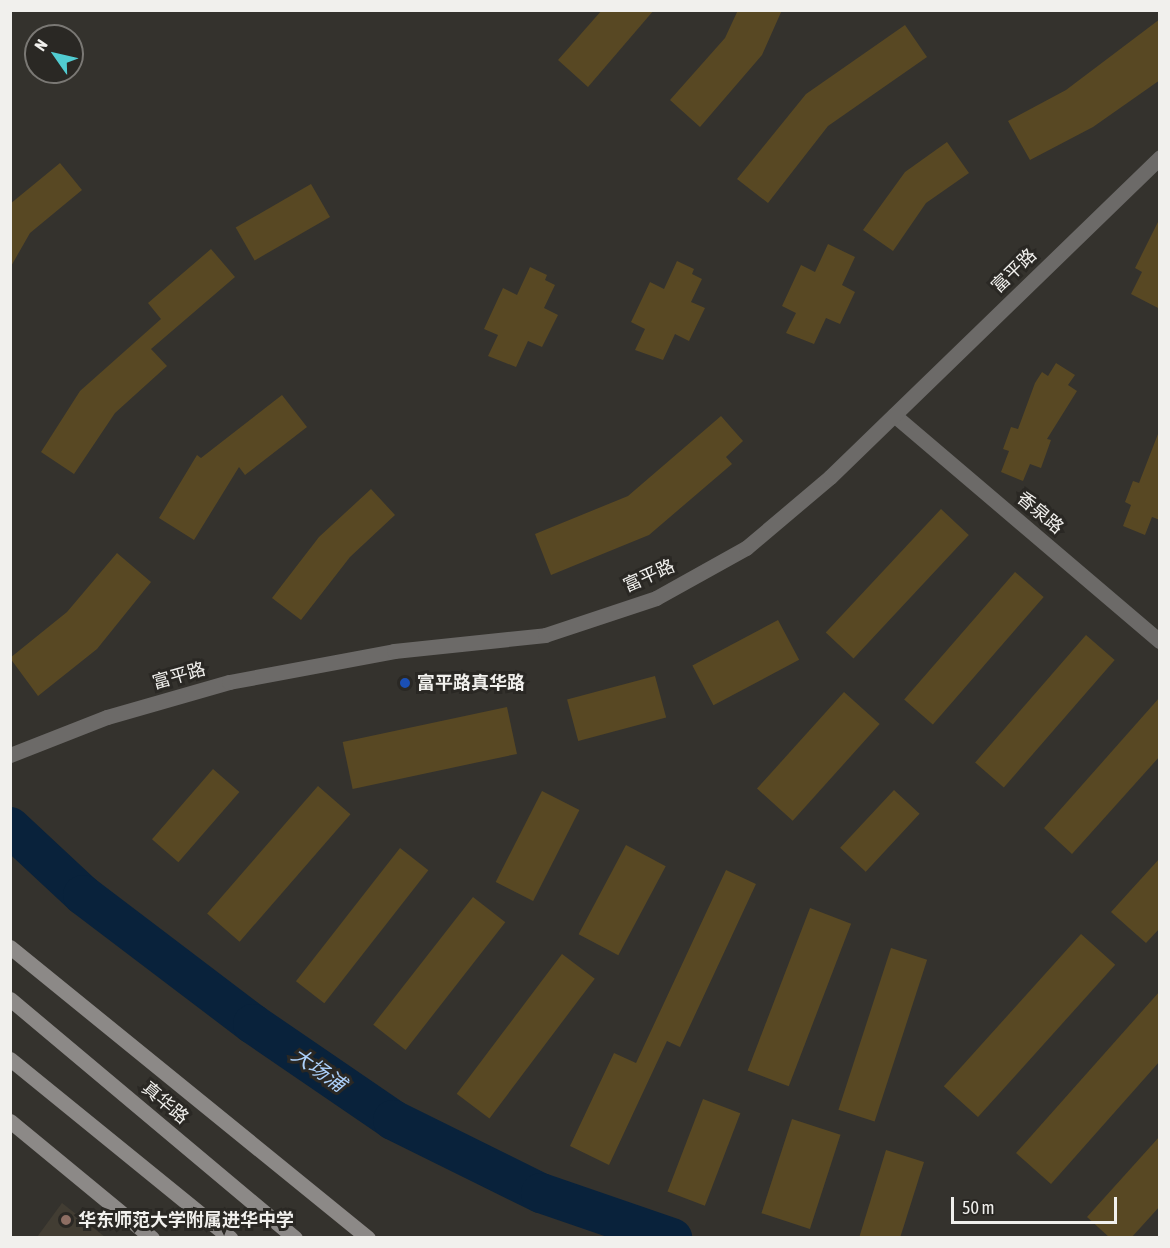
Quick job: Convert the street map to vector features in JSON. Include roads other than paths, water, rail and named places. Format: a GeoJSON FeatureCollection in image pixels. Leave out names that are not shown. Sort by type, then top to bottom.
{"type":"FeatureCollection","features":[{"type":"Feature","properties":{"kind":"main road"},"geometry":{"type":"LineString","coordinates":[[10,946],[368,1238]]}},
{"type":"Feature","properties":{"kind":"main road","name":"真华路"},"geometry":{"type":"LineString","coordinates":[[10,999],[296,1238]]}},
{"type":"Feature","properties":{"kind":"main road"},"geometry":{"type":"LineString","coordinates":[[10,1059],[230,1238]]}},
{"type":"Feature","properties":{"kind":"main road"},"geometry":{"type":"LineString","coordinates":[[10,1121],[152,1238]]}},
{"type":"Feature","properties":{"kind":"street","name":"富平路"},"geometry":{"type":"LineString","coordinates":[[10,755],[107,717],[229,682],[394,651],[545,635],[656,598],[746,548],[894,416],[1160,157]]}},
{"type":"Feature","properties":{"kind":"street","name":"香泉路"},"geometry":{"type":"LineString","coordinates":[[894,416],[1160,641]]}},
{"type":"Feature","properties":{"kind":"waterway","name":"大场浦"},"geometry":{"type":"LineString","coordinates":[[10,827],[83,895],[253,1024],[393,1120],[541,1193],[672,1238]]}},
{"type":"Feature","properties":{"kind":"place","name":"富平路真华路"},"geometry":{"type":"Point","coordinates":[405,683]}},
{"type":"Feature","properties":{"kind":"place","name":"华东师范大学附属进华中学"},"geometry":{"type":"Point","coordinates":[66,1220]}}]}
